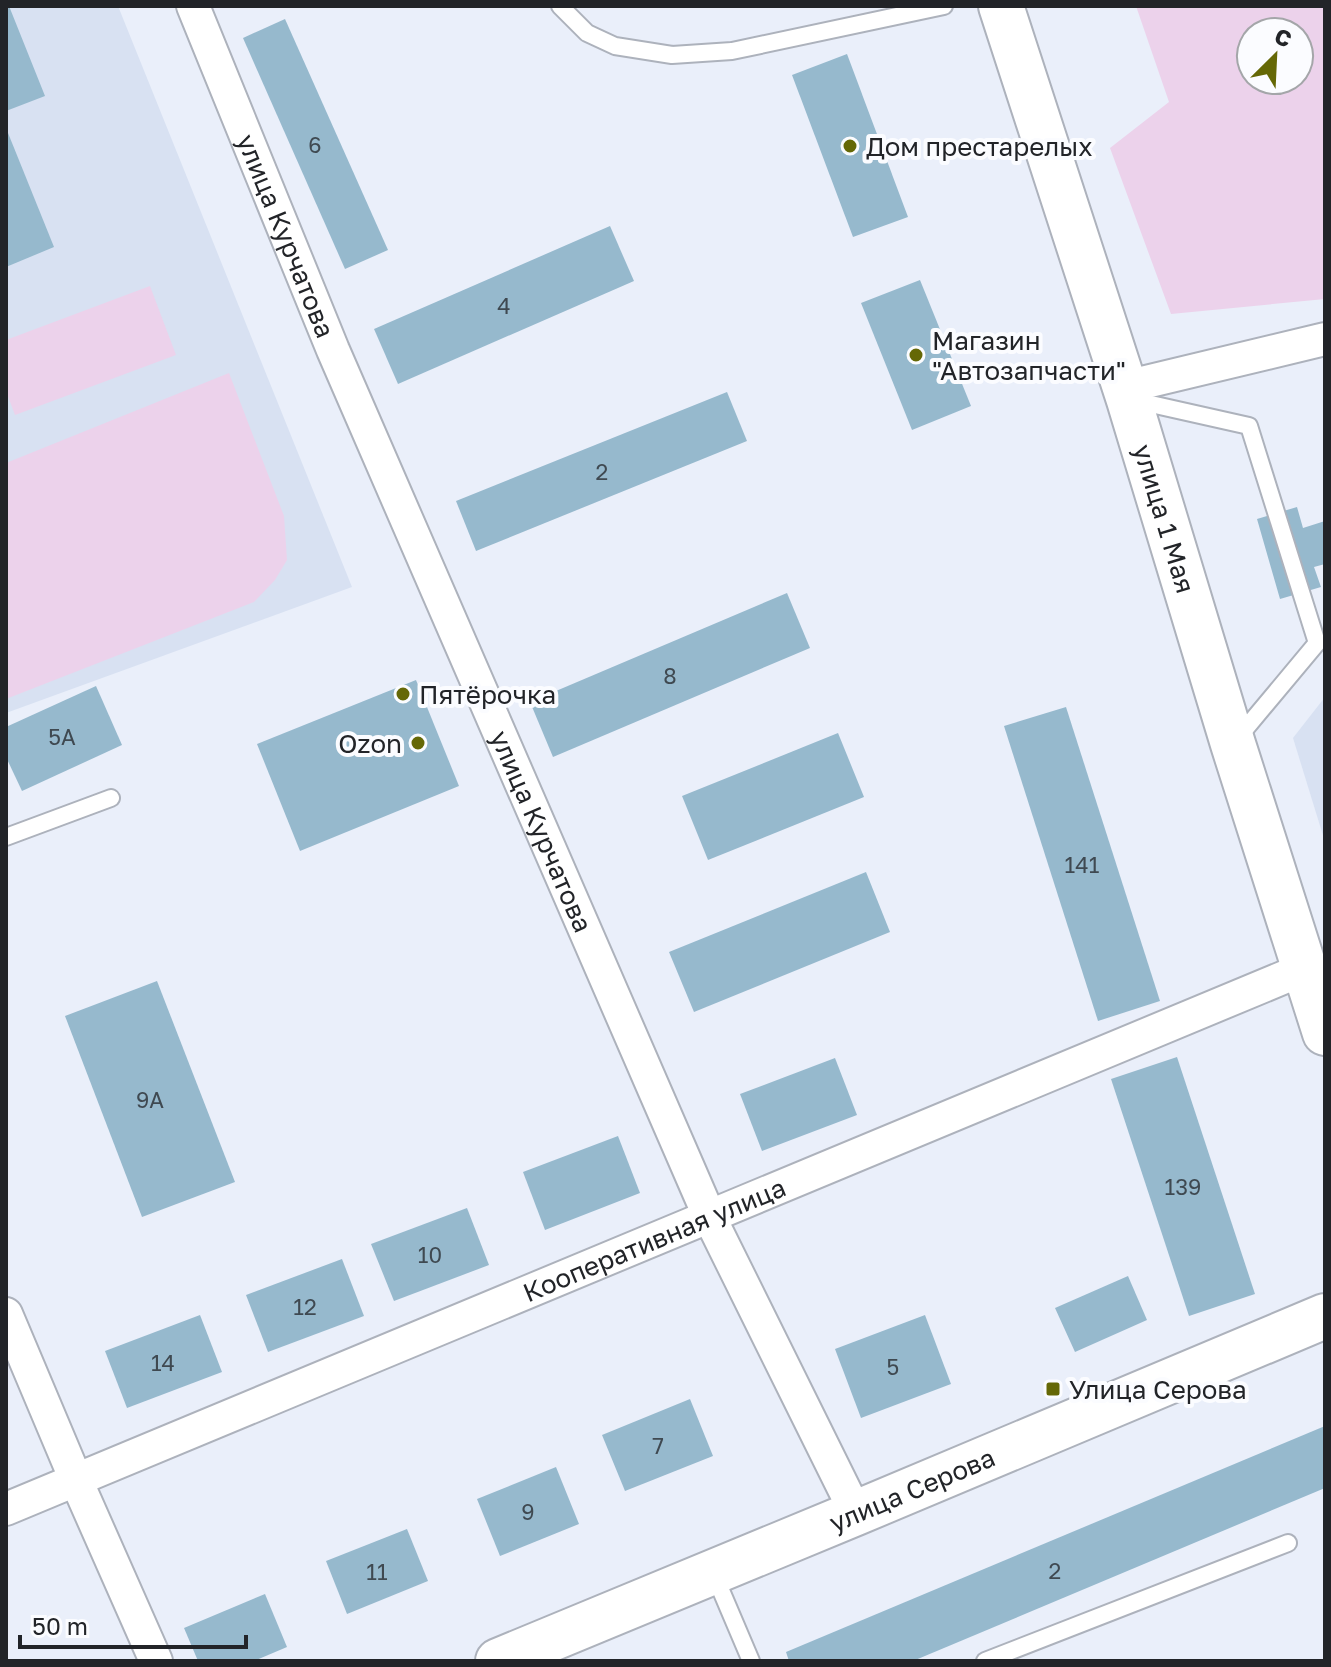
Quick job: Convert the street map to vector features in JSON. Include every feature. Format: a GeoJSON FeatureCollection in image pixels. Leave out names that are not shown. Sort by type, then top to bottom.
{"type":"FeatureCollection","features":[{"type":"Feature","properties":{"kind":"main road","name":"улица 1 Мая"},"geometry":{"type":"LineString","coordinates":[[1001,6],[1127,393],[1233,744],[1325,1033]]}},
{"type":"Feature","properties":{"kind":"main road","name":"улица Серова"},"geometry":{"type":"LineString","coordinates":[[498,1661],[1325,1316]]}},
{"type":"Feature","properties":{"kind":"street","name":"улица Курчатова"},"geometry":{"type":"LineString","coordinates":[[193,6],[339,364],[710,1218],[856,1513]]}},
{"type":"Feature","properties":{"kind":"street"},"geometry":{"type":"LineString","coordinates":[[1127,393],[1325,339]]}},
{"type":"Feature","properties":{"kind":"street","name":"Кооперативная улица"},"geometry":{"type":"LineString","coordinates":[[6,1509],[1304,969]]}},
{"type":"Feature","properties":{"kind":"street"},"geometry":{"type":"LineString","coordinates":[[6,1314],[156,1661]]}},
{"type":"Feature","properties":{"kind":"lane"},"geometry":{"type":"LineString","coordinates":[[560,6],[587,33],[615,46],[672,55],[732,51],[944,6]]}},
{"type":"Feature","properties":{"kind":"lane"},"geometry":{"type":"LineString","coordinates":[[1127,393],[1249,426],[1317,643],[1233,744]]}},
{"type":"Feature","properties":{"kind":"lane"},"geometry":{"type":"LineString","coordinates":[[6,837],[111,798]]}},
{"type":"Feature","properties":{"kind":"lane"},"geometry":{"type":"LineString","coordinates":[[985,1661],[1288,1543]]}},
{"type":"Feature","properties":{"kind":"lane"},"geometry":{"type":"LineString","coordinates":[[713,1572],[751,1661]]}},
{"type":"Feature","properties":{"kind":"shaded area"},"geometry":{"type":"Polygon","coordinates":[[[6,6],[118,6],[352,587],[6,713],[6,6]]]}},
{"type":"Feature","properties":{"kind":"shaded area"},"geometry":{"type":"Polygon","coordinates":[[[1136,6],[1325,6],[1325,299],[1171,314],[1110,148],[1169,102],[1136,6]]]}},
{"type":"Feature","properties":{"kind":"shaded area"},"geometry":{"type":"Polygon","coordinates":[[[150,286],[176,355],[15,415],[6,391],[6,340],[150,286]]]}},
{"type":"Feature","properties":{"kind":"shaded area"},"geometry":{"type":"Polygon","coordinates":[[[229,373],[284,516],[287,560],[275,580],[254,602],[6,699],[6,463],[229,373]]]}},
{"type":"Feature","properties":{"kind":"shaded area"},"geometry":{"type":"Polygon","coordinates":[[[1325,697],[1325,842],[1293,738],[1325,697]]]}},
{"type":"Feature","properties":{"kind":"building"},"geometry":{"type":"Polygon","coordinates":[[[6,6],[9,6],[45,96],[6,111],[6,6]]]}},
{"type":"Feature","properties":{"kind":"building"},"geometry":{"type":"Polygon","coordinates":[[[285,19],[388,250],[345,269],[243,38],[285,19]]]}},
{"type":"Feature","properties":{"kind":"building","name":"Дом престарелых"},"geometry":{"type":"Polygon","coordinates":[[[847,54],[908,217],[853,237],[792,75],[847,54]]]}},
{"type":"Feature","properties":{"kind":"building"},"geometry":{"type":"Polygon","coordinates":[[[6,128],[54,247],[6,267],[6,128]]]}},
{"type":"Feature","properties":{"kind":"building"},"geometry":{"type":"Polygon","coordinates":[[[610,226],[634,281],[398,384],[374,329],[610,226]]]}},
{"type":"Feature","properties":{"kind":"building","name":"Магазин \"Автозапчасти\""},"geometry":{"type":"Polygon","coordinates":[[[920,280],[971,406],[912,430],[861,303],[920,280]]]}},
{"type":"Feature","properties":{"kind":"building"},"geometry":{"type":"Polygon","coordinates":[[[727,392],[747,441],[476,551],[456,501],[727,392]]]}},
{"type":"Feature","properties":{"kind":"building"},"geometry":{"type":"Polygon","coordinates":[[[1297,507],[1303,528],[1325,521],[1325,564],[1314,567],[1321,587],[1280,599],[1257,519],[1297,507]]]}},
{"type":"Feature","properties":{"kind":"building"},"geometry":{"type":"Polygon","coordinates":[[[787,593],[810,648],[553,757],[530,702],[787,593]]]}},
{"type":"Feature","properties":{"kind":"building"},"geometry":{"type":"Polygon","coordinates":[[[416,680],[459,786],[300,851],[257,744],[416,680]]]}},
{"type":"Feature","properties":{"kind":"building"},"geometry":{"type":"Polygon","coordinates":[[[96,686],[122,745],[22,791],[6,757],[6,727],[96,686]]]}},
{"type":"Feature","properties":{"kind":"building"},"geometry":{"type":"Polygon","coordinates":[[[1066,707],[1160,1001],[1098,1021],[1004,726],[1066,707]]]}},
{"type":"Feature","properties":{"kind":"building"},"geometry":{"type":"Polygon","coordinates":[[[838,733],[864,797],[708,860],[682,796],[838,733]]]}},
{"type":"Feature","properties":{"kind":"building"},"geometry":{"type":"Polygon","coordinates":[[[866,872],[890,932],[694,1012],[669,952],[866,872]]]}},
{"type":"Feature","properties":{"kind":"building"},"geometry":{"type":"Polygon","coordinates":[[[157,981],[235,1182],[142,1217],[65,1016],[157,981]]]}},
{"type":"Feature","properties":{"kind":"building"},"geometry":{"type":"Polygon","coordinates":[[[1177,1057],[1255,1294],[1189,1316],[1111,1079],[1177,1057]]]}},
{"type":"Feature","properties":{"kind":"building"},"geometry":{"type":"Polygon","coordinates":[[[835,1058],[857,1115],[762,1151],[740,1094],[835,1058]]]}},
{"type":"Feature","properties":{"kind":"building"},"geometry":{"type":"Polygon","coordinates":[[[618,1136],[640,1193],[545,1230],[523,1172],[618,1136]]]}},
{"type":"Feature","properties":{"kind":"building"},"geometry":{"type":"Polygon","coordinates":[[[467,1208],[489,1265],[394,1301],[371,1244],[467,1208]]]}},
{"type":"Feature","properties":{"kind":"building"},"geometry":{"type":"Polygon","coordinates":[[[342,1259],[364,1316],[268,1352],[246,1295],[342,1259]]]}},
{"type":"Feature","properties":{"kind":"building"},"geometry":{"type":"Polygon","coordinates":[[[1128,1276],[1147,1320],[1075,1352],[1055,1308],[1128,1276]]]}},
{"type":"Feature","properties":{"kind":"building"},"geometry":{"type":"Polygon","coordinates":[[[200,1315],[222,1372],[127,1408],[105,1351],[200,1315]]]}},
{"type":"Feature","properties":{"kind":"building"},"geometry":{"type":"Polygon","coordinates":[[[925,1315],[951,1384],[861,1418],[835,1349],[925,1315]]]}},
{"type":"Feature","properties":{"kind":"building"},"geometry":{"type":"Polygon","coordinates":[[[690,1399],[713,1456],[625,1491],[602,1435],[690,1399]]]}},
{"type":"Feature","properties":{"kind":"building"},"geometry":{"type":"Polygon","coordinates":[[[1325,1426],[1325,1488],[913,1661],[789,1661],[786,1652],[1325,1426]]]}},
{"type":"Feature","properties":{"kind":"building"},"geometry":{"type":"Polygon","coordinates":[[[556,1467],[579,1524],[500,1556],[477,1499],[556,1467]]]}},
{"type":"Feature","properties":{"kind":"building"},"geometry":{"type":"Polygon","coordinates":[[[407,1529],[428,1581],[347,1614],[326,1561],[407,1529]]]}},
{"type":"Feature","properties":{"kind":"building"},"geometry":{"type":"Polygon","coordinates":[[[265,1594],[287,1647],[254,1661],[198,1661],[184,1628],[265,1594]]]}},
{"type":"Feature","properties":{"kind":"place","name":"Дом престарелых"},"geometry":{"type":"Point","coordinates":[850,146]}},
{"type":"Feature","properties":{"kind":"place","name":"Магазин \"Автозапчасти\""},"geometry":{"type":"Point","coordinates":[916,355]}},
{"type":"Feature","properties":{"kind":"place","name":"Пятёрочка"},"geometry":{"type":"Point","coordinates":[403,694]}},
{"type":"Feature","properties":{"kind":"place","name":"Ozon"},"geometry":{"type":"Point","coordinates":[418,743]}},
{"type":"Feature","properties":{"kind":"place","name":"Улица Серова"},"geometry":{"type":"Point","coordinates":[1053,1389]}}]}
